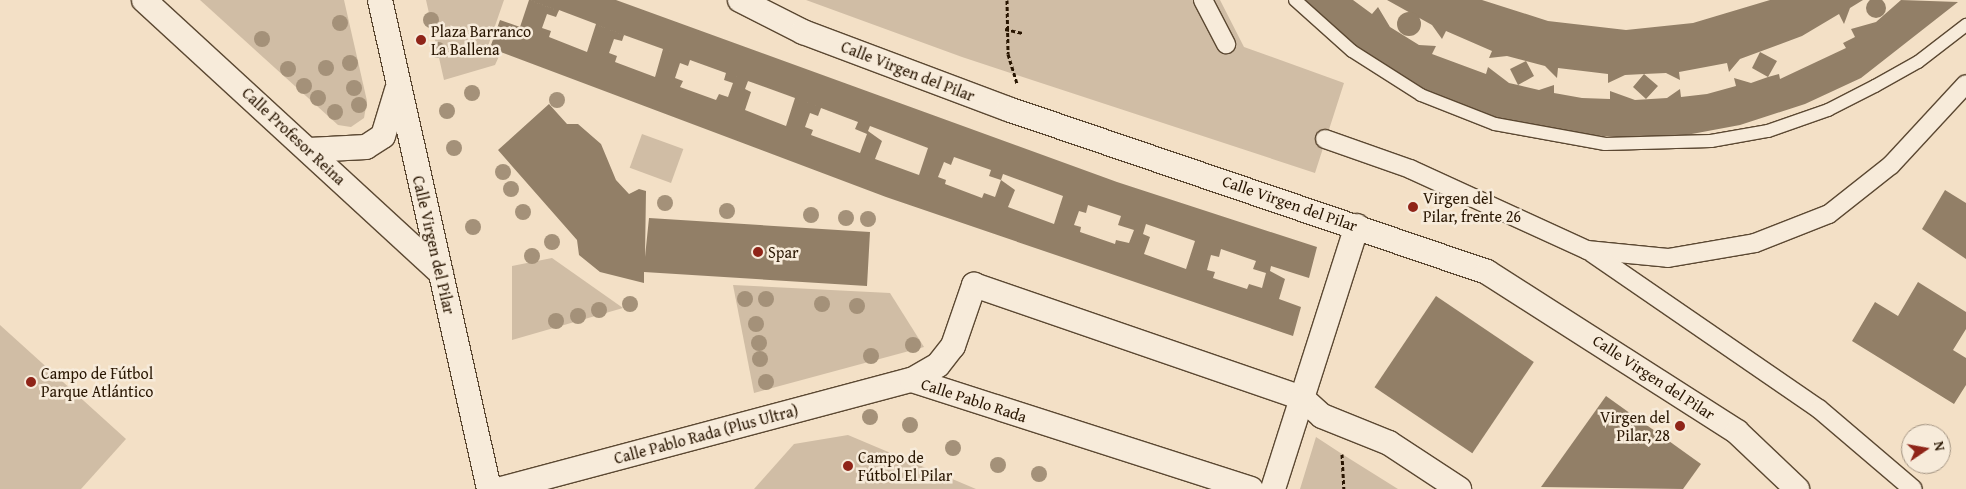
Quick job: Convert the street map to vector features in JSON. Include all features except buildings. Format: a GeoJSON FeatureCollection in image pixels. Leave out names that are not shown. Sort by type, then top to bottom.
{"type":"FeatureCollection","features":[{"type":"Feature","properties":{"kind":"street","name":"Calle Profesor Reina"},"geometry":{"type":"LineString","coordinates":[[144,0],[441,273]]}},
{"type":"Feature","properties":{"kind":"street","name":"Calle Virgen del Pilar"},"geometry":{"type":"LineString","coordinates":[[380,0],[489,489]]}},
{"type":"Feature","properties":{"kind":"street","name":"Calle Virgen del Pilar"},"geometry":{"type":"LineString","coordinates":[[740,0],[803,32],[1008,109],[1358,226],[1487,272],[1737,432],[1797,489]]}},
{"type":"Feature","properties":{"kind":"street"},"geometry":{"type":"LineString","coordinates":[[1202,0],[1226,44]]}},
{"type":"Feature","properties":{"kind":"street"},"geometry":{"type":"LineString","coordinates":[[308,150],[366,147],[383,136],[398,84]]}},
{"type":"Feature","properties":{"kind":"street"},"geometry":{"type":"LineString","coordinates":[[1587,250],[1668,258],[1719,251],[1797,229],[1829,214],[1866,188],[1966,84]]}},
{"type":"Feature","properties":{"kind":"street"},"geometry":{"type":"LineString","coordinates":[[1325,139],[1410,169],[1587,250],[1819,409],[1913,489]]}},
{"type":"Feature","properties":{"kind":"street"},"geometry":{"type":"LineString","coordinates":[[1273,489],[1358,226]]}},
{"type":"Feature","properties":{"kind":"street","name":"Calle Pablo Rada"},"geometry":{"type":"LineString","coordinates":[[912,380],[938,365],[953,346],[974,285],[1302,398],[1322,416],[1389,443],[1459,489]]}},
{"type":"Feature","properties":{"kind":"street","name":"Calle Pablo Rada"},"geometry":{"type":"LineString","coordinates":[[912,380],[1251,489]]}},
{"type":"Feature","properties":{"kind":"street","name":"Calle Pablo Rada (Plus Ultra)"},"geometry":{"type":"LineString","coordinates":[[501,489],[912,380]]}},
{"type":"Feature","properties":{"kind":"lane"},"geometry":{"type":"LineString","coordinates":[[1295,0],[1352,52],[1421,94],[1495,124],[1605,144],[1711,141],[1768,131],[1828,110],[1875,86],[1918,62],[1966,25]]}},
{"type":"Feature","properties":{"kind":"path"},"geometry":{"type":"LineString","coordinates":[[1006,0],[1005,28],[1008,54],[1019,79],[1008,109]]}},
{"type":"Feature","properties":{"kind":"path"},"geometry":{"type":"LineString","coordinates":[[1005,28],[1023,32]]}},
{"type":"Feature","properties":{"kind":"path"},"geometry":{"type":"LineString","coordinates":[[1342,454],[1344,489]]}},
{"type":"Feature","properties":{"kind":"shaded area"},"geometry":{"type":"Polygon","coordinates":[[[200,0],[344,0],[367,101],[364,118],[351,127],[338,125],[200,0]]]}},
{"type":"Feature","properties":{"kind":"shaded area"},"geometry":{"type":"Polygon","coordinates":[[[426,0],[504,0],[487,49],[500,54],[495,65],[444,80],[426,0]]]}},
{"type":"Feature","properties":{"kind":"shaded area"},"geometry":{"type":"Polygon","coordinates":[[[806,0],[1220,0],[1244,47],[1344,83],[1315,173],[962,57],[806,0]]]}},
{"type":"Feature","properties":{"kind":"shaded area"},"geometry":{"type":"Polygon","coordinates":[[[642,134],[683,149],[671,183],[630,168],[642,134]]]}},
{"type":"Feature","properties":{"kind":"shaded area"},"geometry":{"type":"Polygon","coordinates":[[[552,258],[623,308],[512,340],[512,266],[552,258]]]}},
{"type":"Feature","properties":{"kind":"shaded area"},"geometry":{"type":"Polygon","coordinates":[[[733,285],[890,293],[924,347],[754,393],[733,285]]]}},
{"type":"Feature","properties":{"kind":"shaded area","name":"Campo de Fútbol Parque Atlántico"},"geometry":{"type":"Polygon","coordinates":[[[0,325],[126,439],[81,489],[0,489],[0,325]]]}},
{"type":"Feature","properties":{"kind":"shaded area","name":"Campo de Fútbol El Pilar"},"geometry":{"type":"Polygon","coordinates":[[[848,435],[976,489],[754,489],[794,444],[848,435]]]}},
{"type":"Feature","properties":{"kind":"shaded area"},"geometry":{"type":"Polygon","coordinates":[[[1316,437],[1342,454],[1398,489],[1300,489],[1316,437]]]}},
{"type":"Feature","properties":{"kind":"place","name":"Plaza Barranco La Ballena"},"geometry":{"type":"Point","coordinates":[421,40]}},
{"type":"Feature","properties":{"kind":"place","name":"Virgen del Pilar, frente 26"},"geometry":{"type":"Point","coordinates":[1413,207]}},
{"type":"Feature","properties":{"kind":"place","name":"Spar"},"geometry":{"type":"Point","coordinates":[758,252]}},
{"type":"Feature","properties":{"kind":"place","name":"Campo de Fútbol Parque Atlántico"},"geometry":{"type":"Point","coordinates":[31,382]}},
{"type":"Feature","properties":{"kind":"place","name":"Virgen del Pilar, 28"},"geometry":{"type":"Point","coordinates":[1680,426]}},
{"type":"Feature","properties":{"kind":"place","name":"Campo de Fútbol El Pilar"},"geometry":{"type":"Point","coordinates":[848,466]}}]}
